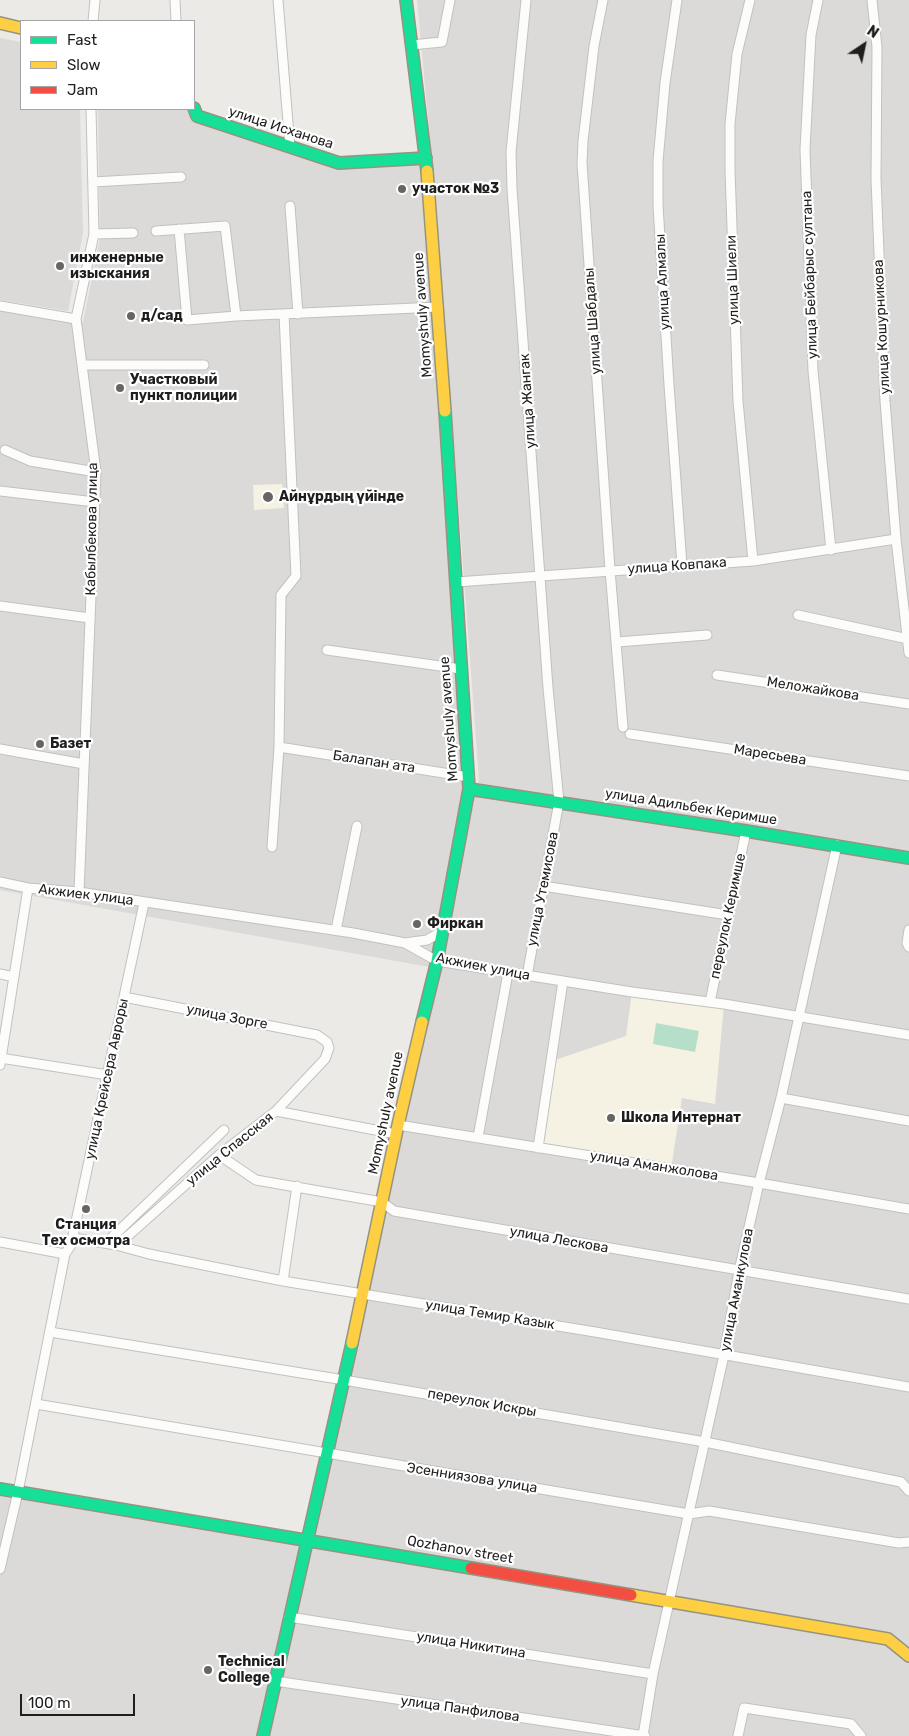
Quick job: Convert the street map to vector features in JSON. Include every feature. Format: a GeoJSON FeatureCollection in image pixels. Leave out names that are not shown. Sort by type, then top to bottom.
{"type":"FeatureCollection","features":[{"type":"Feature","properties":{"kind":"main road","name":"Momyshuly avenue"},"geometry":{"type":"LineString","coordinates":[[308,1540],[363,1294],[397,1129],[437,961],[469,790],[438,307],[426,158],[406,0]]}},
{"type":"Feature","properties":{"kind":"main road"},"geometry":{"type":"LineString","coordinates":[[0,23],[20,28]]}},
{"type":"Feature","properties":{"kind":"main road","name":"улица Исханова"},"geometry":{"type":"LineString","coordinates":[[195,110],[197,116],[339,163],[426,158]]}},
{"type":"Feature","properties":{"kind":"main road","name":"улица Адильбек Керимше"},"geometry":{"type":"LineString","coordinates":[[469,790],[559,802],[909,858]]}},
{"type":"Feature","properties":{"kind":"main road","name":"Qozhanov street"},"geometry":{"type":"LineString","coordinates":[[0,1489],[873,1636],[888,1639],[907,1650]]}},
{"type":"Feature","properties":{"kind":"main road"},"geometry":{"type":"LineString","coordinates":[[263,1736],[308,1540]]}},
{"type":"Feature","properties":{"kind":"street"},"geometry":{"type":"LineString","coordinates":[[92,20],[95,0]]}},
{"type":"Feature","properties":{"kind":"street"},"geometry":{"type":"LineString","coordinates":[[175,0],[176,20]]}},
{"type":"Feature","properties":{"kind":"street"},"geometry":{"type":"LineString","coordinates":[[278,0],[290,147]]}},
{"type":"Feature","properties":{"kind":"street"},"geometry":{"type":"LineString","coordinates":[[411,45],[442,42],[450,0]]}},
{"type":"Feature","properties":{"kind":"street","name":"улица Жангак"},"geometry":{"type":"LineString","coordinates":[[526,0],[512,144],[512,189],[548,688],[559,802]]}},
{"type":"Feature","properties":{"kind":"street","name":"улица Шабдалы"},"geometry":{"type":"LineString","coordinates":[[603,0],[594,46],[582,163],[610,570],[623,727]]}},
{"type":"Feature","properties":{"kind":"street","name":"улица Алмалы"},"geometry":{"type":"LineString","coordinates":[[677,0],[664,83],[658,161],[658,205],[682,565]]}},
{"type":"Feature","properties":{"kind":"street","name":"улица Шиели"},"geometry":{"type":"LineString","coordinates":[[750,0],[738,54],[730,124],[730,170],[738,401],[753,561]]}},
{"type":"Feature","properties":{"kind":"street","name":"улица Бейбарыс султана"},"geometry":{"type":"LineString","coordinates":[[818,0],[811,35],[805,149],[812,362],[831,550]]}},
{"type":"Feature","properties":{"kind":"street","name":"улица Кошурникова"},"geometry":{"type":"LineString","coordinates":[[872,0],[877,46],[876,179],[885,402],[896,539],[909,653]]}},
{"type":"Feature","properties":{"kind":"street","name":"Кабылбекова улица"},"geometry":{"type":"LineString","coordinates":[[79,892],[96,472],[76,319],[94,234],[92,110]]}},
{"type":"Feature","properties":{"kind":"street"},"geometry":{"type":"LineString","coordinates":[[93,182],[181,177]]}},
{"type":"Feature","properties":{"kind":"street"},"geometry":{"type":"LineString","coordinates":[[290,206],[298,314]]}},
{"type":"Feature","properties":{"kind":"street"},"geometry":{"type":"LineString","coordinates":[[156,231],[225,226],[236,316]]}},
{"type":"Feature","properties":{"kind":"street"},"geometry":{"type":"LineString","coordinates":[[179,229],[187,320],[438,307]]}},
{"type":"Feature","properties":{"kind":"street"},"geometry":{"type":"LineString","coordinates":[[94,234],[133,233]]}},
{"type":"Feature","properties":{"kind":"street"},"geometry":{"type":"LineString","coordinates":[[0,306],[76,319]]}},
{"type":"Feature","properties":{"kind":"street"},"geometry":{"type":"LineString","coordinates":[[272,847],[279,747],[281,595],[296,576],[284,314]]}},
{"type":"Feature","properties":{"kind":"street"},"geometry":{"type":"LineString","coordinates":[[82,365],[204,365]]}},
{"type":"Feature","properties":{"kind":"street"},"geometry":{"type":"LineString","coordinates":[[5,450],[30,461],[96,472]]}},
{"type":"Feature","properties":{"kind":"street"},"geometry":{"type":"LineString","coordinates":[[0,491],[95,502]]}},
{"type":"Feature","properties":{"kind":"street","name":"улица Ковпака"},"geometry":{"type":"LineString","coordinates":[[456,582],[753,561],[896,539]]}},
{"type":"Feature","properties":{"kind":"street"},"geometry":{"type":"LineString","coordinates":[[0,606],[90,618]]}},
{"type":"Feature","properties":{"kind":"street"},"geometry":{"type":"LineString","coordinates":[[798,615],[908,639]]}},
{"type":"Feature","properties":{"kind":"street"},"geometry":{"type":"LineString","coordinates":[[617,642],[707,635]]}},
{"type":"Feature","properties":{"kind":"street"},"geometry":{"type":"LineString","coordinates":[[327,650],[461,669]]}},
{"type":"Feature","properties":{"kind":"street","name":"Меложайкова"},"geometry":{"type":"LineString","coordinates":[[717,675],[909,704]]}},
{"type":"Feature","properties":{"kind":"street","name":"Маресьева"},"geometry":{"type":"LineString","coordinates":[[630,734],[909,776]]}},
{"type":"Feature","properties":{"kind":"street","name":"Балапан ата"},"geometry":{"type":"LineString","coordinates":[[279,747],[469,777]]}},
{"type":"Feature","properties":{"kind":"street"},"geometry":{"type":"LineString","coordinates":[[0,749],[84,764]]}},
{"type":"Feature","properties":{"kind":"street","name":"улица Утемисова"},"geometry":{"type":"LineString","coordinates":[[527,976],[559,802]]}},
{"type":"Feature","properties":{"kind":"street"},"geometry":{"type":"LineString","coordinates":[[336,930],[357,826]]}},
{"type":"Feature","properties":{"kind":"street","name":"переулок Керимше"},"geometry":{"type":"LineString","coordinates":[[710,1002],[746,831]]}},
{"type":"Feature","properties":{"kind":"street","name":"улица Аманкулова"},"geometry":{"type":"LineString","coordinates":[[644,1736],[653,1674],[668,1600],[724,1355],[739,1271],[759,1183],[782,1098],[837,845]]}},
{"type":"Feature","properties":{"kind":"street","name":"Акжиек улица"},"geometry":{"type":"LineString","coordinates":[[0,882],[28,888],[79,892],[336,930],[405,943],[437,961],[710,1002],[909,1035]]}},
{"type":"Feature","properties":{"kind":"street"},"geometry":{"type":"LineString","coordinates":[[543,886],[728,915]]}},
{"type":"Feature","properties":{"kind":"street"},"geometry":{"type":"LineString","coordinates":[[28,888],[0,1060],[108,1075]]}},
{"type":"Feature","properties":{"kind":"street","name":"улица Крейсера Авроры"},"geometry":{"type":"LineString","coordinates":[[18,1492],[66,1254],[73,1238],[144,903]]}},
{"type":"Feature","properties":{"kind":"street"},"geometry":{"type":"LineString","coordinates":[[909,930],[907,943],[909,947]]}},
{"type":"Feature","properties":{"kind":"street"},"geometry":{"type":"LineString","coordinates":[[405,943],[427,940],[443,931]]}},
{"type":"Feature","properties":{"kind":"street"},"geometry":{"type":"LineString","coordinates":[[478,1137],[508,973]]}},
{"type":"Feature","properties":{"kind":"street"},"geometry":{"type":"LineString","coordinates":[[0,974],[14,977]]}},
{"type":"Feature","properties":{"kind":"street"},"geometry":{"type":"LineString","coordinates":[[538,1148],[563,981]]}},
{"type":"Feature","properties":{"kind":"street","name":"улица Зорге"},"geometry":{"type":"LineString","coordinates":[[124,996],[317,1034],[328,1042]]}},
{"type":"Feature","properties":{"kind":"street","name":"улица Спасская"},"geometry":{"type":"LineString","coordinates":[[116,1244],[129,1235],[220,1155],[276,1112],[325,1059],[329,1048],[328,1042]]}},
{"type":"Feature","properties":{"kind":"street"},"geometry":{"type":"LineString","coordinates":[[782,1098],[909,1121]]}},
{"type":"Feature","properties":{"kind":"street","name":"улица Аманжолова"},"geometry":{"type":"LineString","coordinates":[[276,1112],[397,1129],[478,1137],[909,1208]]}},
{"type":"Feature","properties":{"kind":"street"},"geometry":{"type":"LineString","coordinates":[[106,1243],[224,1130]]}},
{"type":"Feature","properties":{"kind":"street","name":"улица Лескова"},"geometry":{"type":"LineString","coordinates":[[220,1155],[256,1180],[382,1202],[394,1211],[909,1299]]}},
{"type":"Feature","properties":{"kind":"street"},"geometry":{"type":"LineString","coordinates":[[283,1281],[297,1186]]}},
{"type":"Feature","properties":{"kind":"street","name":"улица Темир Казык"},"geometry":{"type":"LineString","coordinates":[[73,1238],[116,1244],[149,1254],[283,1281],[909,1387]]}},
{"type":"Feature","properties":{"kind":"street"},"geometry":{"type":"LineString","coordinates":[[0,1242],[66,1254]]}},
{"type":"Feature","properties":{"kind":"street","name":"переулок Искры"},"geometry":{"type":"LineString","coordinates":[[50,1332],[705,1442],[901,1482],[909,1491]]}},
{"type":"Feature","properties":{"kind":"street","name":"Эсенниязова улица"},"geometry":{"type":"LineString","coordinates":[[36,1404],[689,1514],[709,1511],[899,1544],[909,1542]]}},
{"type":"Feature","properties":{"kind":"street"},"geometry":{"type":"LineString","coordinates":[[0,1568],[18,1492]]}},
{"type":"Feature","properties":{"kind":"street","name":"улица Никитина"},"geometry":{"type":"LineString","coordinates":[[289,1617],[653,1674]]}},
{"type":"Feature","properties":{"kind":"street","name":"улица Панфилова"},"geometry":{"type":"LineString","coordinates":[[275,1682],[644,1736]]}},
{"type":"Feature","properties":{"kind":"street"},"geometry":{"type":"LineString","coordinates":[[738,1736],[744,1708],[851,1724],[861,1736]]}},
{"type":"Feature","properties":{"kind":"shaded area"},"geometry":{"type":"Polygon","coordinates":[[[417,0],[909,0],[909,1736],[270,1736],[369,1272],[479,779],[435,193],[417,0]]]}},
{"type":"Feature","properties":{"kind":"shaded area"},"geometry":{"type":"Polygon","coordinates":[[[0,38],[20,42],[20,110],[80,110],[83,233],[68,311],[0,300],[0,38]]]}},
{"type":"Feature","properties":{"kind":"shaded area"},"geometry":{"type":"Polygon","coordinates":[[[195,109],[339,163],[426,158],[469,777],[435,968],[0,890],[0,310],[83,322],[100,238],[98,110],[195,109]]]}},
{"type":"Feature","properties":{"kind":"shaded area","name":"Айнұрдың үйінде"},"geometry":{"type":"Polygon","coordinates":[[[282,484],[284,508],[254,510],[253,485],[282,484]]]}},
{"type":"Feature","properties":{"kind":"shaded area"},"geometry":{"type":"Polygon","coordinates":[[[632,992],[724,1004],[715,1104],[682,1098],[671,1169],[538,1148],[552,1061],[626,1036],[632,992]]]}},
{"type":"Feature","properties":{"kind":"shaded area"},"geometry":{"type":"Polygon","coordinates":[[[0,1489],[309,1542],[265,1736],[0,1736],[0,1489]]]}},
{"type":"Feature","properties":{"kind":"green space"},"geometry":{"type":"Polygon","coordinates":[[[656,1023],[699,1031],[695,1052],[653,1044],[656,1023]]]}},
{"type":"Feature","properties":{"kind":"traffic: fast"},"geometry":{"type":"LineString","coordinates":[[406,0],[427,171]]}},
{"type":"Feature","properties":{"kind":"traffic: fast"},"geometry":{"type":"LineString","coordinates":[[195,110],[197,116],[339,163],[426,158]]}},
{"type":"Feature","properties":{"kind":"traffic: fast"},"geometry":{"type":"LineString","coordinates":[[422,1022],[437,961],[469,789],[445,411]]}},
{"type":"Feature","properties":{"kind":"traffic: fast"},"geometry":{"type":"LineString","coordinates":[[469,789],[909,858]]}},
{"type":"Feature","properties":{"kind":"traffic: fast"},"geometry":{"type":"LineString","coordinates":[[263,1736],[352,1343]]}},
{"type":"Feature","properties":{"kind":"traffic: fast"},"geometry":{"type":"LineString","coordinates":[[0,1489],[471,1568]]}},
{"type":"Feature","properties":{"kind":"traffic: slow"},"geometry":{"type":"LineString","coordinates":[[0,23],[20,28]]}},
{"type":"Feature","properties":{"kind":"traffic: slow"},"geometry":{"type":"LineString","coordinates":[[427,171],[445,411]]}},
{"type":"Feature","properties":{"kind":"traffic: slow"},"geometry":{"type":"LineString","coordinates":[[352,1343],[398,1125],[422,1022]]}},
{"type":"Feature","properties":{"kind":"traffic: slow"},"geometry":{"type":"LineString","coordinates":[[631,1595],[888,1639],[909,1656]]}},
{"type":"Feature","properties":{"kind":"traffic: jam"},"geometry":{"type":"LineString","coordinates":[[471,1568],[631,1595]]}},
{"type":"Feature","properties":{"kind":"place","name":"участок №3"},"geometry":{"type":"Point","coordinates":[402,189]}},
{"type":"Feature","properties":{"kind":"place","name":"инженерные изыскания"},"geometry":{"type":"Point","coordinates":[60,266]}},
{"type":"Feature","properties":{"kind":"place","name":"д/сад"},"geometry":{"type":"Point","coordinates":[131,316]}},
{"type":"Feature","properties":{"kind":"place","name":"Участковый пункт полиции"},"geometry":{"type":"Point","coordinates":[120,388]}},
{"type":"Feature","properties":{"kind":"place","name":"Айнұрдың үйінде"},"geometry":{"type":"Point","coordinates":[268,497]}},
{"type":"Feature","properties":{"kind":"place","name":"Базет"},"geometry":{"type":"Point","coordinates":[40,744]}},
{"type":"Feature","properties":{"kind":"place","name":"Фиркан"},"geometry":{"type":"Point","coordinates":[417,924]}},
{"type":"Feature","properties":{"kind":"place","name":"Школа Интернат"},"geometry":{"type":"Point","coordinates":[611,1118]}},
{"type":"Feature","properties":{"kind":"place","name":"Станция Тех осмотра"},"geometry":{"type":"Point","coordinates":[86,1209]}},
{"type":"Feature","properties":{"kind":"place","name":"Technical College"},"geometry":{"type":"Point","coordinates":[208,1670]}}]}
